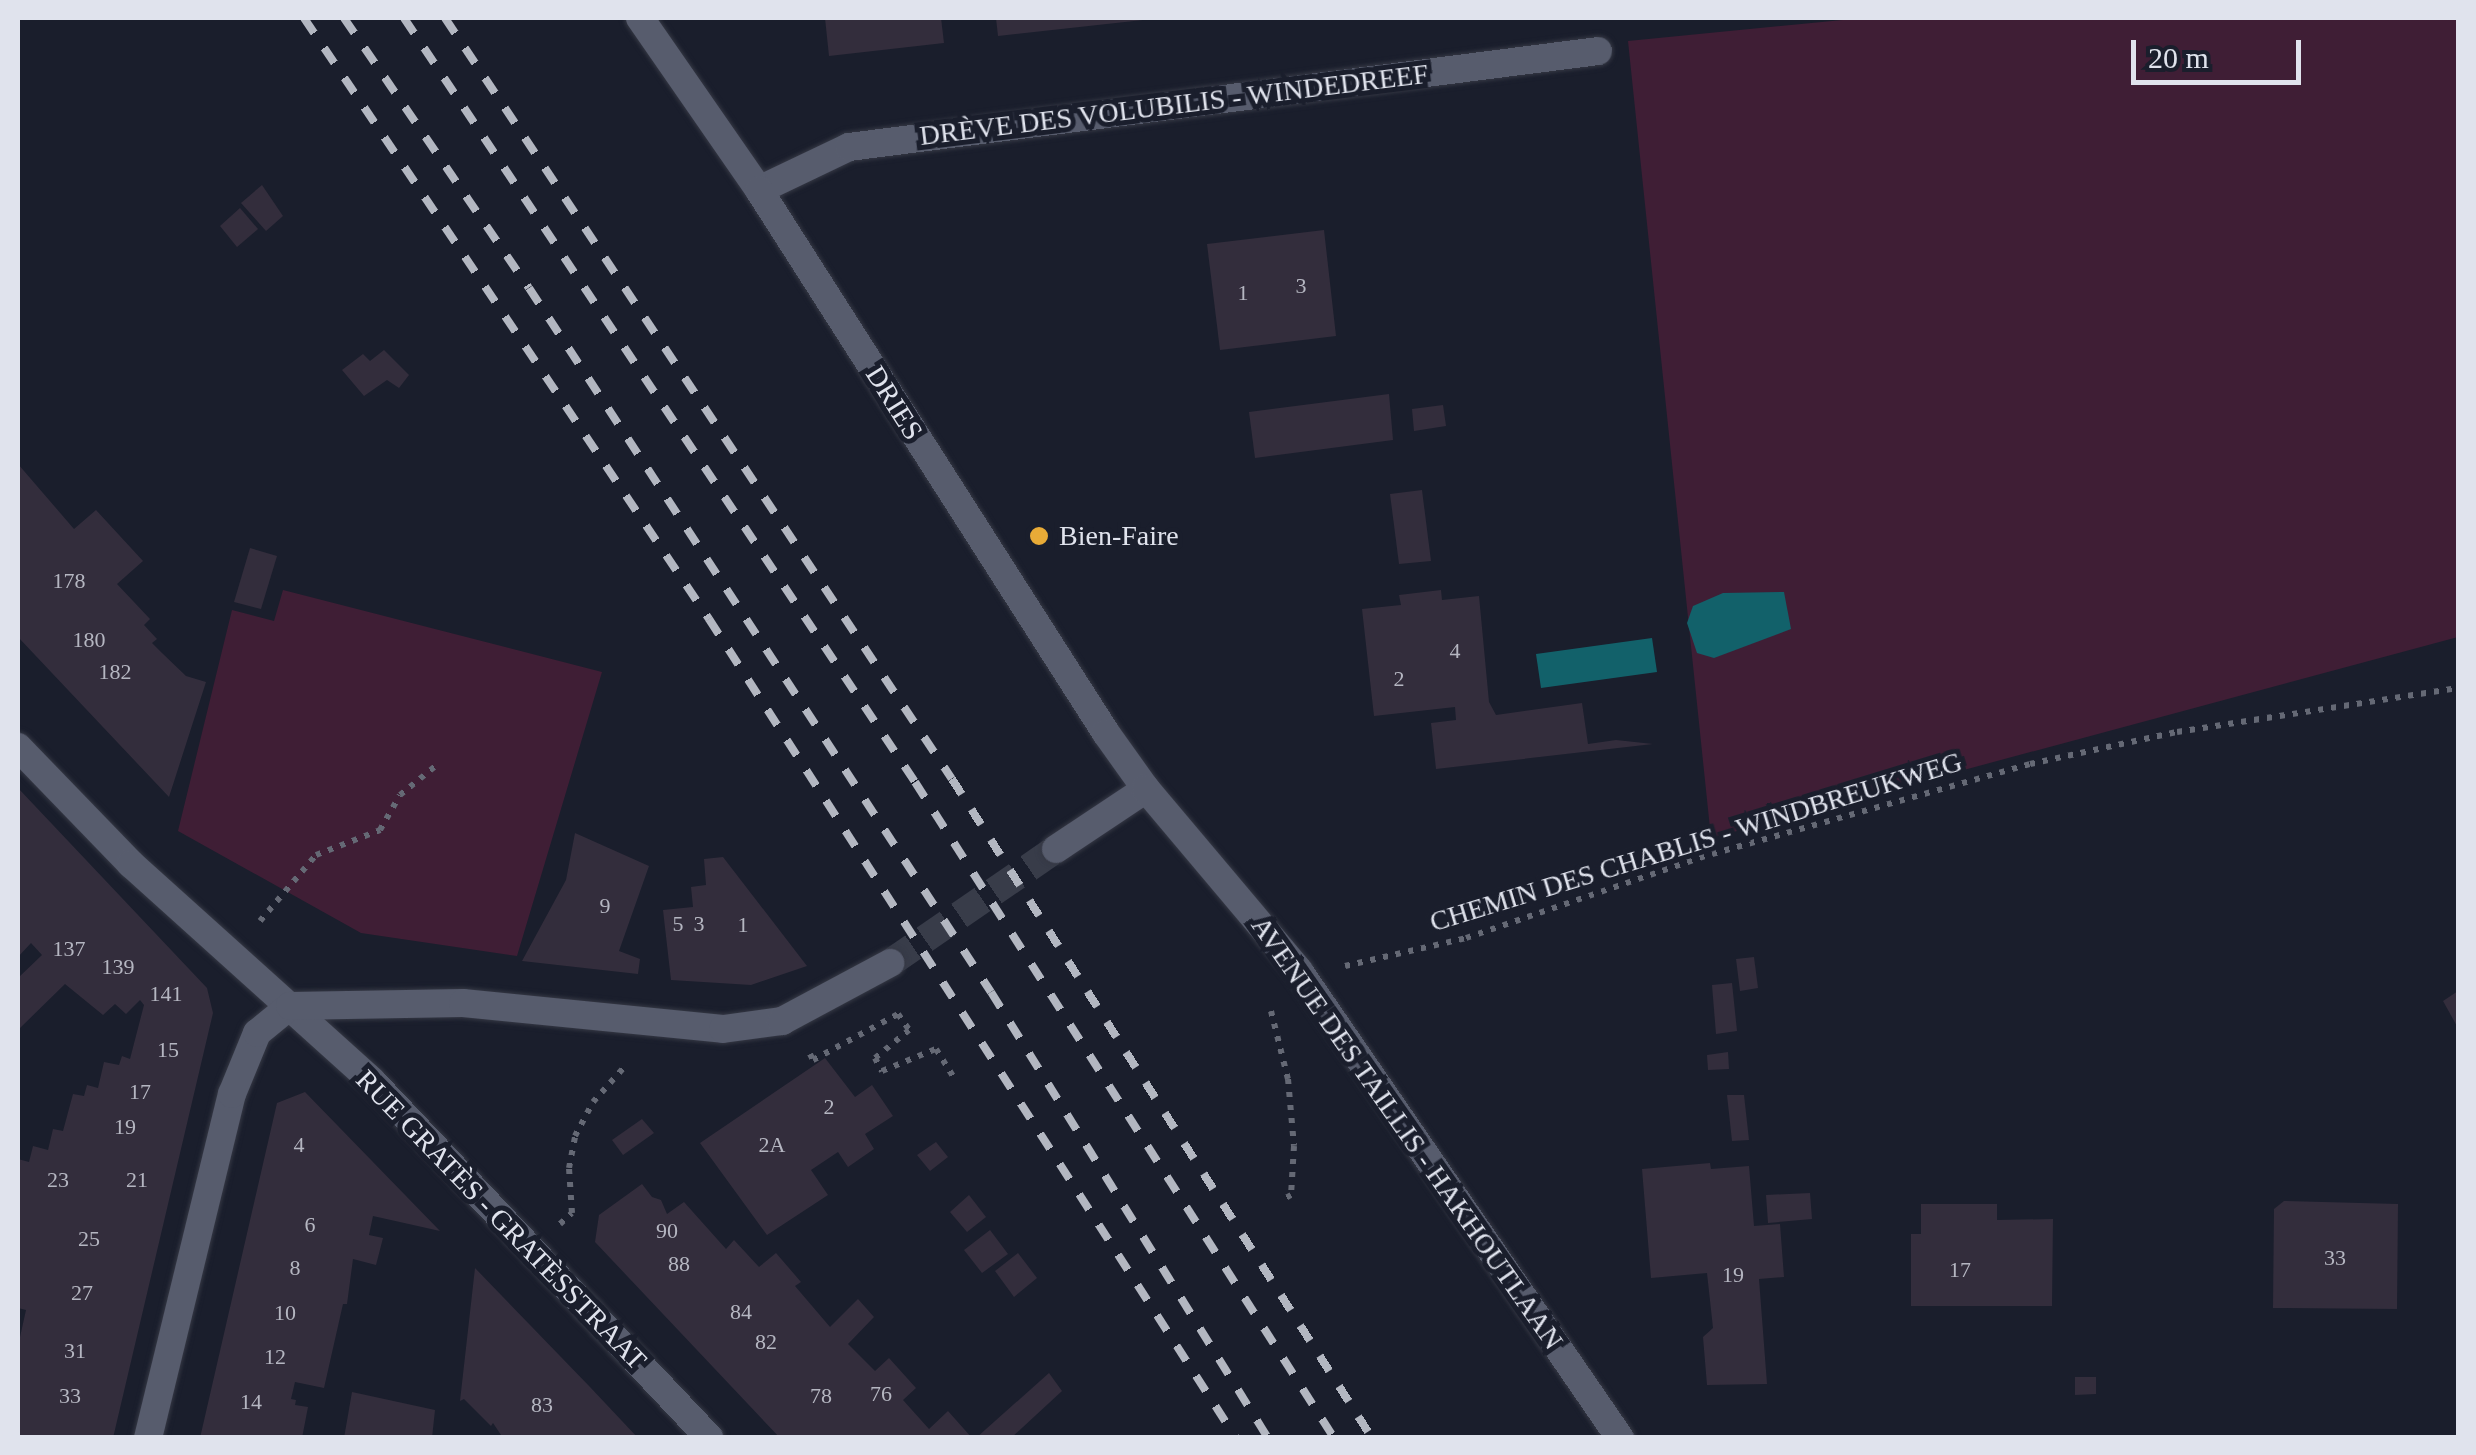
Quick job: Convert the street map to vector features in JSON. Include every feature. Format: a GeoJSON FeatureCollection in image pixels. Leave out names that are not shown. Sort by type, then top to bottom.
{"type":"FeatureCollection","features":[{"type":"Feature","properties":{"kind":"street","name":"DRIES"},"geometry":{"type":"LineString","coordinates":[[640,18],[760,190],[1146,790]]}},
{"type":"Feature","properties":{"kind":"street","name":"DRÈVE DES VOLUBILIS - WINDEDREEF"},"geometry":{"type":"LineString","coordinates":[[760,190],[849,147],[1598,51]]}},
{"type":"Feature","properties":{"kind":"street","name":"RUE GRATÈS - GRATÈSSTRAAT"},"geometry":{"type":"LineString","coordinates":[[18,747],[131,864],[370,1080],[708,1438]]}},
{"type":"Feature","properties":{"kind":"street"},"geometry":{"type":"LineString","coordinates":[[1056,848],[1146,790]]}},
{"type":"Feature","properties":{"kind":"street","name":"AVENUE DES TAILLIS - HAKHOUTLAAN"},"geometry":{"type":"LineString","coordinates":[[1146,790],[1300,971],[1620,1438]]}},
{"type":"Feature","properties":{"kind":"street"},"geometry":{"type":"LineString","coordinates":[[148,1438],[232,1094],[257,1034],[290,1006],[463,1003],[723,1029],[782,1021],[890,962]]}},
{"type":"Feature","properties":{"kind":"path","name":"CHEMIN DES CHABLIS - WINDBREUKWEG"},"geometry":{"type":"LineString","coordinates":[[1300,971],[1390,957],[1466,938],[1712,854],[2030,764],[2177,732],[2458,688]]}},
{"type":"Feature","properties":{"kind":"path"},"geometry":{"type":"LineString","coordinates":[[260,922],[316,854],[380,830],[400,795],[438,764]]}},
{"type":"Feature","properties":{"kind":"path"},"geometry":{"type":"LineString","coordinates":[[1269,1005],[1288,1079],[1293,1130],[1292,1195],[1282,1200]]}},
{"type":"Feature","properties":{"kind":"path"},"geometry":{"type":"LineString","coordinates":[[807,1048],[814,1060],[898,1014],[909,1030],[875,1058],[882,1071],[936,1049],[953,1076]]}},
{"type":"Feature","properties":{"kind":"path"},"geometry":{"type":"LineString","coordinates":[[560,1224],[572,1212],[569,1168],[575,1136],[593,1102],[630,1062]]}},
{"type":"Feature","properties":{"kind":"shaded area"},"geometry":{"type":"Polygon","coordinates":[[[1863,18],[2458,18],[2458,637],[1711,838],[1628,41],[1863,18]]]}},
{"type":"Feature","properties":{"kind":"shaded area"},"geometry":{"type":"Polygon","coordinates":[[[283,590],[602,672],[517,956],[361,933],[178,831],[232,610],[274,621],[283,590]]]}},
{"type":"Feature","properties":{"kind":"shaded area"},"geometry":{"type":"Polygon","coordinates":[[[1784,592],[1791,629],[1714,658],[1697,653],[1687,623],[1693,606],[1723,593],[1784,592]]]}},
{"type":"Feature","properties":{"kind":"shaded area"},"geometry":{"type":"Polygon","coordinates":[[[1652,638],[1657,672],[1541,688],[1536,654],[1652,638]]]}},
{"type":"Feature","properties":{"kind":"building"},"geometry":{"type":"Polygon","coordinates":[[[825,18],[941,18],[944,43],[829,56],[825,18]]]}},
{"type":"Feature","properties":{"kind":"building"},"geometry":{"type":"Polygon","coordinates":[[[996,18],[1142,18],[1143,20],[998,36],[996,18]]]}},
{"type":"Feature","properties":{"kind":"building"},"geometry":{"type":"Polygon","coordinates":[[[262,185],[283,216],[266,231],[241,203],[262,185]]]}},
{"type":"Feature","properties":{"kind":"building"},"geometry":{"type":"Polygon","coordinates":[[[240,208],[258,229],[237,247],[220,226],[240,208]]]}},
{"type":"Feature","properties":{"kind":"building"},"geometry":{"type":"Polygon","coordinates":[[[1324,230],[1336,336],[1220,350],[1207,244],[1324,230]]]}},
{"type":"Feature","properties":{"kind":"building"},"geometry":{"type":"Polygon","coordinates":[[[384,350],[409,375],[399,388],[387,380],[364,396],[342,370],[363,354],[370,361],[384,350]]]}},
{"type":"Feature","properties":{"kind":"building"},"geometry":{"type":"Polygon","coordinates":[[[1389,394],[1393,440],[1255,458],[1249,412],[1389,394]]]}},
{"type":"Feature","properties":{"kind":"building"},"geometry":{"type":"Polygon","coordinates":[[[1443,405],[1446,426],[1414,431],[1412,409],[1443,405]]]}},
{"type":"Feature","properties":{"kind":"building"},"geometry":{"type":"Polygon","coordinates":[[[18,464],[74,529],[96,510],[143,561],[117,584],[150,619],[144,625],[157,639],[152,643],[186,676],[206,682],[169,797],[18,637],[18,464]]]}},
{"type":"Feature","properties":{"kind":"building"},"geometry":{"type":"Polygon","coordinates":[[[1422,490],[1431,561],[1399,564],[1390,494],[1422,490]]]}},
{"type":"Feature","properties":{"kind":"building"},"geometry":{"type":"Polygon","coordinates":[[[250,548],[277,556],[261,609],[234,602],[250,548]]]}},
{"type":"Feature","properties":{"kind":"building"},"geometry":{"type":"Polygon","coordinates":[[[1441,590],[1442,600],[1479,596],[1489,702],[1496,715],[1582,703],[1588,744],[1616,740],[1653,744],[1436,769],[1431,723],[1456,720],[1455,707],[1374,716],[1362,609],[1401,605],[1399,595],[1441,590]]]}},
{"type":"Feature","properties":{"kind":"building"},"geometry":{"type":"Polygon","coordinates":[[[18,788],[207,988],[213,1013],[113,1438],[18,1438],[18,1346],[26,1310],[18,1308],[18,1159],[29,1162],[33,1146],[48,1150],[53,1129],[63,1131],[73,1094],[84,1096],[87,1085],[98,1088],[104,1062],[119,1065],[122,1056],[130,1059],[144,1005],[140,1000],[126,1014],[115,1004],[103,1015],[65,984],[18,1030],[18,978],[42,955],[31,943],[18,957],[18,788]]]}},
{"type":"Feature","properties":{"kind":"building"},"geometry":{"type":"Polygon","coordinates":[[[575,833],[649,866],[619,951],[640,959],[638,974],[522,961],[566,880],[575,833]]]}},
{"type":"Feature","properties":{"kind":"building"},"geometry":{"type":"Polygon","coordinates":[[[723,857],[807,966],[751,985],[671,980],[663,910],[693,907],[691,887],[706,885],[704,859],[723,857]]]}},
{"type":"Feature","properties":{"kind":"building"},"geometry":{"type":"Polygon","coordinates":[[[1754,957],[1758,988],[1740,991],[1736,959],[1754,957]]]}},
{"type":"Feature","properties":{"kind":"building"},"geometry":{"type":"Polygon","coordinates":[[[1732,983],[1737,1031],[1716,1034],[1712,985],[1732,983]]]}},
{"type":"Feature","properties":{"kind":"building"},"geometry":{"type":"Polygon","coordinates":[[[2458,991],[2458,1028],[2443,1001],[2458,991]]]}},
{"type":"Feature","properties":{"kind":"building"},"geometry":{"type":"Polygon","coordinates":[[[1728,1052],[1729,1069],[1708,1070],[1707,1055],[1728,1052]]]}},
{"type":"Feature","properties":{"kind":"building"},"geometry":{"type":"Polygon","coordinates":[[[825,1058],[855,1097],[872,1085],[893,1116],[865,1134],[874,1149],[848,1167],[838,1152],[811,1170],[828,1195],[767,1235],[700,1143],[825,1058]]]}},
{"type":"Feature","properties":{"kind":"building"},"geometry":{"type":"Polygon","coordinates":[[[305,1092],[440,1231],[373,1216],[369,1235],[383,1238],[376,1265],[353,1259],[347,1304],[343,1304],[324,1388],[295,1382],[291,1399],[296,1400],[295,1405],[308,1407],[302,1438],[200,1438],[277,1103],[305,1092]]]}},
{"type":"Feature","properties":{"kind":"building"},"geometry":{"type":"Polygon","coordinates":[[[1727,1095],[1744,1095],[1749,1140],[1732,1141],[1727,1095]]]}},
{"type":"Feature","properties":{"kind":"building"},"geometry":{"type":"Polygon","coordinates":[[[642,1119],[654,1133],[623,1155],[612,1140],[642,1119]]]}},
{"type":"Feature","properties":{"kind":"building"},"geometry":{"type":"Polygon","coordinates":[[[936,1142],[948,1157],[930,1171],[917,1155],[936,1142]]]}},
{"type":"Feature","properties":{"kind":"building"},"geometry":{"type":"Polygon","coordinates":[[[1710,1163],[1711,1169],[1749,1166],[1754,1226],[1780,1224],[1784,1277],[1759,1279],[1767,1384],[1707,1385],[1703,1337],[1713,1328],[1707,1273],[1651,1278],[1642,1169],[1710,1163]]]}},
{"type":"Feature","properties":{"kind":"building"},"geometry":{"type":"Polygon","coordinates":[[[642,1184],[652,1197],[661,1200],[667,1214],[684,1202],[726,1249],[734,1240],[759,1267],[776,1253],[801,1282],[795,1286],[830,1327],[858,1299],[874,1317],[848,1344],[875,1371],[889,1358],[916,1388],[903,1400],[929,1429],[948,1411],[972,1438],[780,1438],[595,1242],[599,1215],[642,1184]]]}},
{"type":"Feature","properties":{"kind":"building"},"geometry":{"type":"Polygon","coordinates":[[[1810,1193],[1812,1219],[1768,1223],[1766,1195],[1810,1193]]]}},
{"type":"Feature","properties":{"kind":"building"},"geometry":{"type":"Polygon","coordinates":[[[969,1195],[986,1217],[967,1232],[950,1212],[969,1195]]]}},
{"type":"Feature","properties":{"kind":"building"},"geometry":{"type":"Polygon","coordinates":[[[2284,1201],[2398,1204],[2397,1309],[2273,1308],[2274,1209],[2284,1201]]]}},
{"type":"Feature","properties":{"kind":"building"},"geometry":{"type":"Polygon","coordinates":[[[1921,1204],[1997,1204],[1997,1220],[2053,1219],[2052,1306],[1911,1306],[1911,1234],[1921,1234],[1921,1204]]]}},
{"type":"Feature","properties":{"kind":"building"},"geometry":{"type":"Polygon","coordinates":[[[990,1230],[1008,1254],[982,1273],[964,1250],[990,1230]]]}},
{"type":"Feature","properties":{"kind":"building"},"geometry":{"type":"Polygon","coordinates":[[[1018,1253],[1037,1278],[1014,1297],[995,1271],[1018,1253]]]}},
{"type":"Feature","properties":{"kind":"building"},"geometry":{"type":"Polygon","coordinates":[[[475,1268],[638,1438],[503,1438],[493,1423],[491,1426],[464,1399],[460,1401],[475,1268]]]}},
{"type":"Feature","properties":{"kind":"building"},"geometry":{"type":"Polygon","coordinates":[[[1049,1373],[1062,1391],[1011,1438],[976,1438],[1049,1373]]]}},
{"type":"Feature","properties":{"kind":"building"},"geometry":{"type":"Polygon","coordinates":[[[2075,1377],[2096,1377],[2096,1394],[2075,1395],[2075,1377]]]}},
{"type":"Feature","properties":{"kind":"building"},"geometry":{"type":"Polygon","coordinates":[[[352,1392],[435,1410],[432,1438],[344,1438],[352,1392]]]}},
{"type":"Feature","properties":{"kind":"tunnel"},"geometry":{"type":"LineString","coordinates":[[890,963],[1056,849]]}},
{"type":"Feature","properties":{"kind":"railway"},"geometry":{"type":"LineString","coordinates":[[304,18],[709,619],[1236,1438]]}},
{"type":"Feature","properties":{"kind":"railway"},"geometry":{"type":"LineString","coordinates":[[344,18],[529,288],[991,992],[1268,1438]]}},
{"type":"Feature","properties":{"kind":"railway"},"geometry":{"type":"LineString","coordinates":[[404,18],[915,782],[1334,1438]]}},
{"type":"Feature","properties":{"kind":"railway"},"geometry":{"type":"LineString","coordinates":[[445,18],[952,779],[1372,1438]]}},
{"type":"Feature","properties":{"kind":"place","name":"Bien-Faire"},"geometry":{"type":"Point","coordinates":[1039,536]}}]}
